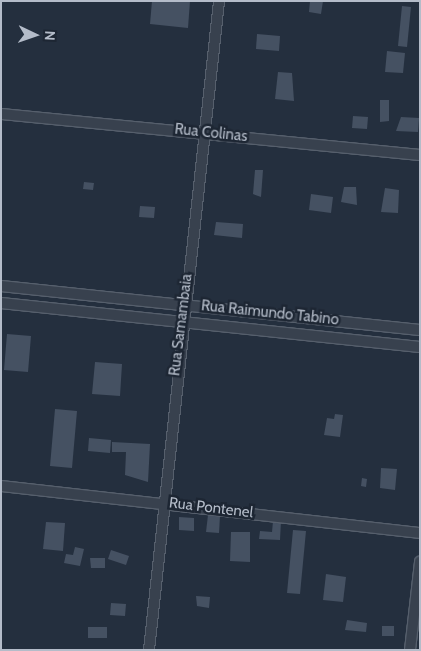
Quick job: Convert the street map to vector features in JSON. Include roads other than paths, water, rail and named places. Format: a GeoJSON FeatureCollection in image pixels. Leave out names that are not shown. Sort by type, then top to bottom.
{"type":"FeatureCollection","features":[{"type":"Feature","properties":{"kind":"street","name":"Rua Samambaia"},"geometry":{"type":"LineString","coordinates":[[149,650],[181,322],[219,1]]}},
{"type":"Feature","properties":{"kind":"street","name":"Rua Colinas"},"geometry":{"type":"LineString","coordinates":[[1,114],[420,154]]}},
{"type":"Feature","properties":{"kind":"street","name":"Rua Raimundo Tabino"},"geometry":{"type":"LineString","coordinates":[[1,286],[227,308],[420,330]]}},
{"type":"Feature","properties":{"kind":"street","name":"Rua Raimundo Tabino"},"geometry":{"type":"LineString","coordinates":[[1,303],[420,347]]}},
{"type":"Feature","properties":{"kind":"street"},"geometry":{"type":"LineString","coordinates":[[226,326],[227,308]]}},
{"type":"Feature","properties":{"kind":"street","name":"Rua Pontenel"},"geometry":{"type":"LineString","coordinates":[[1,486],[162,502],[420,533]]}},
{"type":"Feature","properties":{"kind":"street"},"geometry":{"type":"LineString","coordinates":[[410,650],[420,562]]}}]}
